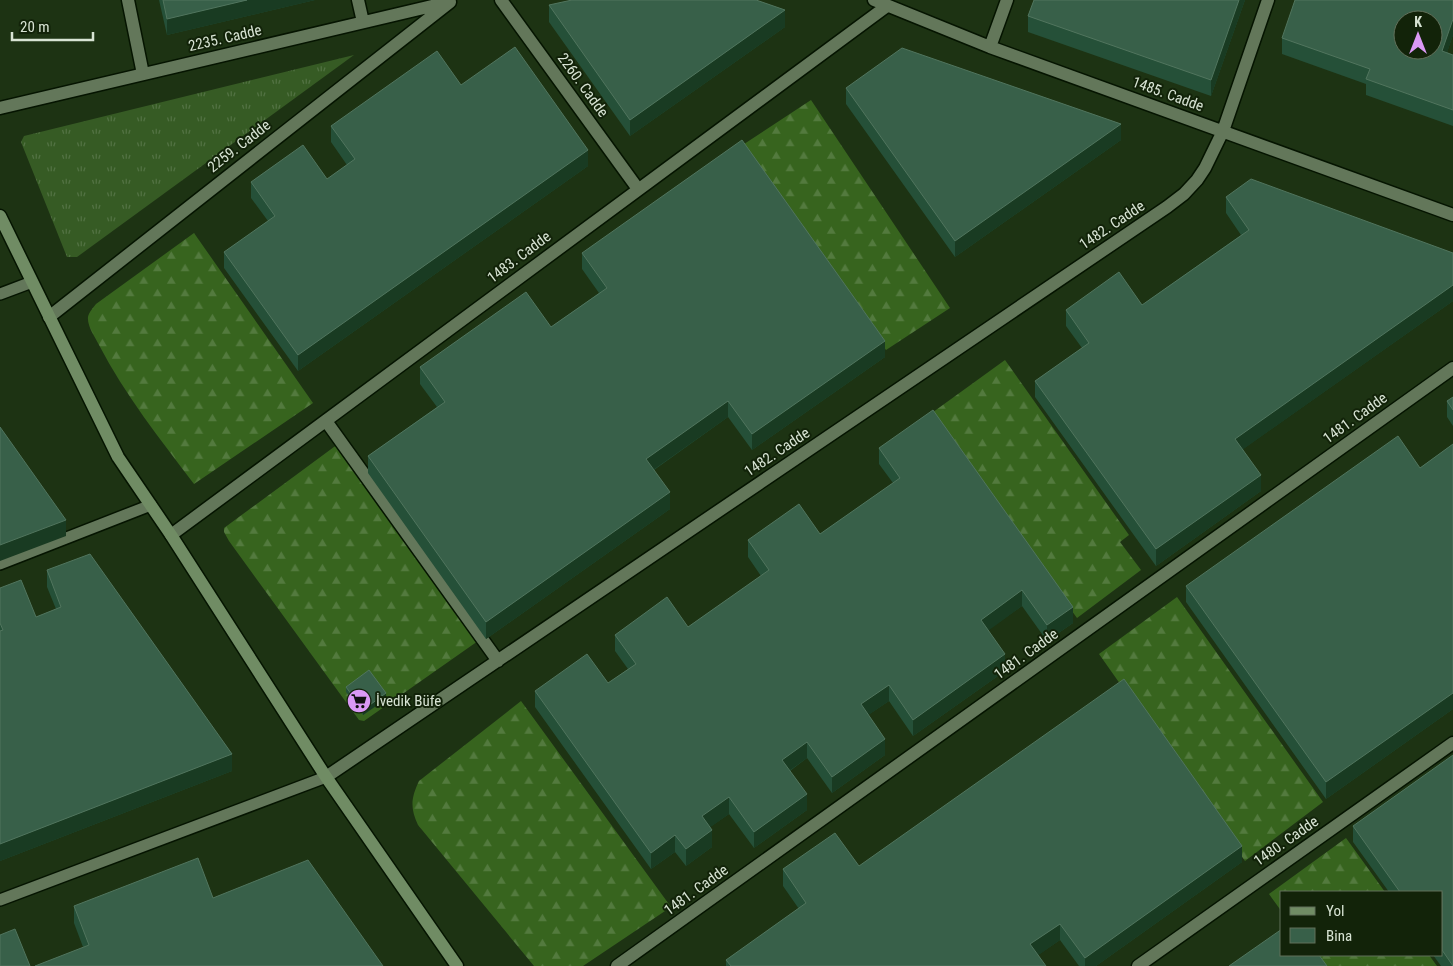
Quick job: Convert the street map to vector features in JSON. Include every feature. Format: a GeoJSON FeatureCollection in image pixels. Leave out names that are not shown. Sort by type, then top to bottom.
{"type":"FeatureCollection","features":[{"type":"Feature","properties":{"kind":"street"},"geometry":{"type":"LineString","coordinates":[[128,0],[143,74]]}},
{"type":"Feature","properties":{"kind":"street"},"geometry":{"type":"LineString","coordinates":[[358,0],[363,22]]}},
{"type":"Feature","properties":{"kind":"street","name":"2260. Cadde"},"geometry":{"type":"LineString","coordinates":[[501,0],[638,190]]}},
{"type":"Feature","properties":{"kind":"street","name":"1485. Cadde"},"geometry":{"type":"LineString","coordinates":[[874,0],[990,47],[1453,215]]}},
{"type":"Feature","properties":{"kind":"street"},"geometry":{"type":"LineString","coordinates":[[990,47],[1007,0]]}},
{"type":"Feature","properties":{"kind":"street","name":"1482. Cadde"},"geometry":{"type":"LineString","coordinates":[[326,777],[1184,194],[1205,168],[1223,131],[1268,0]]}},
{"type":"Feature","properties":{"kind":"street","name":"2235. Cadde"},"geometry":{"type":"LineString","coordinates":[[0,108],[453,1]]}},
{"type":"Feature","properties":{"kind":"street","name":"2259. Cadde"},"geometry":{"type":"LineString","coordinates":[[50,317],[453,1]]}},
{"type":"Feature","properties":{"kind":"street","name":"1483. Cadde"},"geometry":{"type":"LineString","coordinates":[[171,535],[887,6]]}},
{"type":"Feature","properties":{"kind":"street"},"geometry":{"type":"LineString","coordinates":[[0,216],[118,457],[171,535],[326,777],[457,966]]}},
{"type":"Feature","properties":{"kind":"street","name":"1481. Cadde"},"geometry":{"type":"LineString","coordinates":[[617,966],[1453,368]]}},
{"type":"Feature","properties":{"kind":"street"},"geometry":{"type":"LineString","coordinates":[[326,421],[498,661]]}},
{"type":"Feature","properties":{"kind":"street","name":"1480. Cadde"},"geometry":{"type":"LineString","coordinates":[[1138,966],[1453,743]]}},
{"type":"Feature","properties":{"kind":"lane"},"geometry":{"type":"LineString","coordinates":[[0,294],[32,282]]}},
{"type":"Feature","properties":{"kind":"lane"},"geometry":{"type":"LineString","coordinates":[[0,564],[151,505]]}},
{"type":"Feature","properties":{"kind":"lane"},"geometry":{"type":"LineString","coordinates":[[0,900],[326,777]]}},
{"type":"Feature","properties":{"kind":"shaded area"},"geometry":{"type":"Polygon","coordinates":[[[0,0],[1453,0],[1453,966],[0,966],[0,0]]]}},
{"type":"Feature","properties":{"kind":"green space"},"geometry":{"type":"Polygon","coordinates":[[[354,55],[77,257],[67,257],[21,142],[24,136],[354,55]]]}},
{"type":"Feature","properties":{"kind":"green space"},"geometry":{"type":"Polygon","coordinates":[[[811,100],[950,308],[886,350],[741,146],[811,100]]]}},
{"type":"Feature","properties":{"kind":"green space"},"geometry":{"type":"Polygon","coordinates":[[[194,233],[313,403],[194,484],[120,381],[92,331],[88,317],[96,304],[194,233]]]}},
{"type":"Feature","properties":{"kind":"green space"},"geometry":{"type":"Polygon","coordinates":[[[1005,360],[1129,535],[1120,542],[1141,570],[1077,618],[929,415],[1005,360]]]}},
{"type":"Feature","properties":{"kind":"green space"},"geometry":{"type":"Polygon","coordinates":[[[338,444],[478,641],[364,721],[359,720],[224,532],[224,528],[338,444]]]}},
{"type":"Feature","properties":{"kind":"green space"},"geometry":{"type":"Polygon","coordinates":[[[1177,597],[1323,802],[1245,861],[1099,654],[1177,597]]]}},
{"type":"Feature","properties":{"kind":"green space"},"geometry":{"type":"Polygon","coordinates":[[[521,701],[671,907],[583,966],[534,966],[418,825],[414,813],[413,798],[419,781],[521,701]]]}},
{"type":"Feature","properties":{"kind":"green space"},"geometry":{"type":"Polygon","coordinates":[[[1346,838],[1384,891],[1280,891],[1280,909],[1269,894],[1346,838]]]}},
{"type":"Feature","properties":{"kind":"green space"},"geometry":{"type":"Polygon","coordinates":[[[1313,956],[1430,956],[1437,966],[1321,966],[1313,956]]]}},
{"type":"Feature","properties":{"kind":"building"},"geometry":{"type":"Polygon","coordinates":[[[163,0],[247,0],[167,19],[163,0]]]}},
{"type":"Feature","properties":{"kind":"building"},"geometry":{"type":"Polygon","coordinates":[[[572,0],[756,0],[785,10],[630,120],[549,5],[572,0]]]}},
{"type":"Feature","properties":{"kind":"building"},"geometry":{"type":"Polygon","coordinates":[[[1034,0],[1239,0],[1211,80],[1028,16],[1034,0]]]}},
{"type":"Feature","properties":{"kind":"building"},"geometry":{"type":"Polygon","coordinates":[[[1295,0],[1453,0],[1453,19],[1443,48],[1443,10],[1393,10],[1393,60],[1443,60],[1443,51],[1453,55],[1453,110],[1366,79],[1370,69],[1282,38],[1295,0]]]}},
{"type":"Feature","properties":{"kind":"building"},"geometry":{"type":"Polygon","coordinates":[[[515,47],[588,150],[298,355],[224,252],[275,216],[251,182],[303,145],[327,179],[355,159],[331,126],[437,51],[461,85],[515,47]]]}},
{"type":"Feature","properties":{"kind":"building"},"geometry":{"type":"Polygon","coordinates":[[[902,48],[1121,124],[955,241],[846,88],[902,48]]]}},
{"type":"Feature","properties":{"kind":"building"},"geometry":{"type":"Polygon","coordinates":[[[742,140],[885,341],[752,434],[728,401],[646,459],[670,492],[486,622],[368,456],[445,402],[420,367],[526,292],[551,327],[607,288],[582,253],[742,140]]]}},
{"type":"Feature","properties":{"kind":"building"},"geometry":{"type":"Polygon","coordinates":[[[1251,179],[1453,253],[1453,285],[1235,439],[1261,475],[1156,549],[1035,381],[1089,343],[1066,310],[1119,272],[1142,305],[1249,230],[1226,197],[1251,179]]]}},
{"type":"Feature","properties":{"kind":"building"},"geometry":{"type":"Polygon","coordinates":[[[1453,397],[1453,410],[1447,401],[1453,397]]]}},
{"type":"Feature","properties":{"kind":"building"},"geometry":{"type":"Polygon","coordinates":[[[933,410],[1073,607],[1047,625],[1022,590],[981,620],[1005,654],[913,720],[889,685],[861,704],[885,739],[832,777],[807,742],[782,760],[807,794],[754,832],[729,797],[702,816],[712,830],[686,849],[675,835],[651,853],[535,691],[587,654],[608,683],[636,664],[615,635],[667,597],[688,627],[769,570],[748,540],[799,504],[820,534],[900,478],[879,448],[933,410]]]}},
{"type":"Feature","properties":{"kind":"building"},"geometry":{"type":"Polygon","coordinates":[[[0,427],[66,520],[0,545],[0,427]]]}},
{"type":"Feature","properties":{"kind":"building"},"geometry":{"type":"Polygon","coordinates":[[[1398,436],[1420,468],[1453,444],[1453,693],[1326,782],[1186,586],[1398,436]]]}},
{"type":"Feature","properties":{"kind":"building"},"geometry":{"type":"Polygon","coordinates":[[[90,554],[232,754],[0,844],[0,631],[3,630],[0,623],[0,588],[21,580],[36,617],[61,607],[47,570],[90,554]]]}},
{"type":"Feature","properties":{"kind":"building"},"geometry":{"type":"Polygon","coordinates":[[[369,670],[386,693],[363,710],[346,687],[369,670]]]}},
{"type":"Feature","properties":{"kind":"building"},"geometry":{"type":"Polygon","coordinates":[[[1124,679],[1242,846],[1085,958],[1060,924],[1030,944],[1046,966],[731,966],[726,960],[806,903],[783,869],[835,833],[859,866],[1124,679]]]}},
{"type":"Feature","properties":{"kind":"building"},"geometry":{"type":"Polygon","coordinates":[[[1453,755],[1453,966],[1443,951],[1443,891],[1399,891],[1353,826],[1453,755]]]}},
{"type":"Feature","properties":{"kind":"building"},"geometry":{"type":"Polygon","coordinates":[[[198,858],[213,898],[308,860],[383,966],[35,966],[89,945],[74,906],[198,858]]]}},
{"type":"Feature","properties":{"kind":"building"},"geometry":{"type":"Polygon","coordinates":[[[15,929],[30,966],[0,966],[0,935],[15,929]]]}},
{"type":"Feature","properties":{"kind":"building"},"geometry":{"type":"Polygon","coordinates":[[[1280,930],[1280,956],[1320,956],[1327,966],[1229,966],[1280,930]]]}},
{"type":"Feature","properties":{"kind":"place","name":"İvedik Büfe"},"geometry":{"type":"Point","coordinates":[359,701]}}]}
